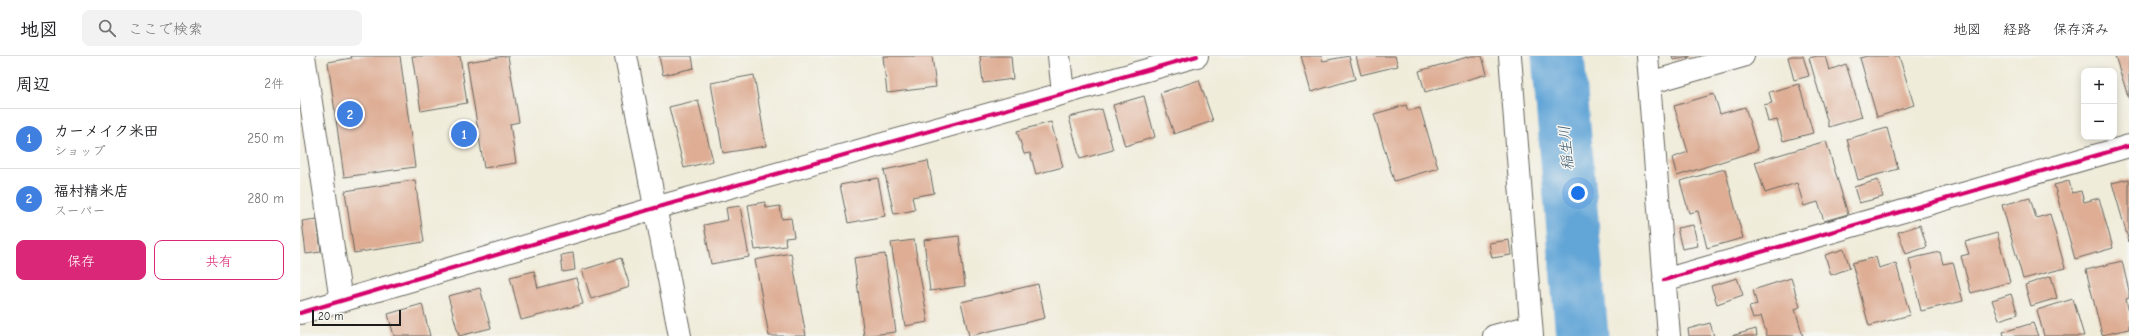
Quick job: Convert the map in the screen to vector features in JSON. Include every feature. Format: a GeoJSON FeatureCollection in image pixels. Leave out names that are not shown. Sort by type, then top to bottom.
{"type":"FeatureCollection","features":[{"type":"Feature","properties":{"kind":"street"},"geometry":{"type":"LineString","coordinates":[[304,56],[341,301]]}},
{"type":"Feature","properties":{"kind":"street"},"geometry":{"type":"LineString","coordinates":[[626,56],[680,336]]}},
{"type":"Feature","properties":{"kind":"street"},"geometry":{"type":"LineString","coordinates":[[1059,56],[1063,93]]}},
{"type":"Feature","properties":{"kind":"street"},"geometry":{"type":"LineString","coordinates":[[300,313],[655,208],[1063,93],[1153,62],[1197,56]]}},
{"type":"Feature","properties":{"kind":"street"},"geometry":{"type":"LineString","coordinates":[[1494,336],[1532,331],[1510,56]]}},
{"type":"Feature","properties":{"kind":"street"},"geometry":{"type":"LineString","coordinates":[[1646,56],[1669,336]]}},
{"type":"Feature","properties":{"kind":"street"},"geometry":{"type":"LineString","coordinates":[[1649,83],[1743,56]]}},
{"type":"Feature","properties":{"kind":"street"},"geometry":{"type":"LineString","coordinates":[[1664,280],[2129,146]]}},
{"type":"Feature","properties":{"kind":"building"},"geometry":{"type":"Polygon","coordinates":[[[351,56],[400,56],[415,167],[344,177],[328,62],[352,58],[351,56]]]}},
{"type":"Feature","properties":{"kind":"building"},"geometry":{"type":"Polygon","coordinates":[[[412,56],[460,56],[467,103],[421,111],[412,56]]]}},
{"type":"Feature","properties":{"kind":"building"},"geometry":{"type":"Polygon","coordinates":[[[508,56],[519,122],[510,124],[516,163],[484,168],[467,62],[508,56]]]}},
{"type":"Feature","properties":{"kind":"building"},"geometry":{"type":"Polygon","coordinates":[[[659,56],[692,56],[694,68],[663,75],[659,56]]]}},
{"type":"Feature","properties":{"kind":"building"},"geometry":{"type":"Polygon","coordinates":[[[883,56],[932,56],[936,87],[887,93],[883,56]]]}},
{"type":"Feature","properties":{"kind":"building"},"geometry":{"type":"Polygon","coordinates":[[[980,56],[1011,56],[1013,79],[983,83],[980,56]]]}},
{"type":"Feature","properties":{"kind":"building"},"geometry":{"type":"Polygon","coordinates":[[[1301,56],[1321,56],[1323,61],[1349,56],[1355,79],[1311,92],[1301,56]]]}},
{"type":"Feature","properties":{"kind":"building"},"geometry":{"type":"Polygon","coordinates":[[[1356,56],[1395,56],[1398,66],[1361,75],[1356,56]]]}},
{"type":"Feature","properties":{"kind":"building"},"geometry":{"type":"Polygon","coordinates":[[[1471,56],[1482,56],[1487,74],[1425,92],[1419,71],[1471,56]]]}},
{"type":"Feature","properties":{"kind":"building"},"geometry":{"type":"Polygon","coordinates":[[[1672,56],[1690,56],[1690,57],[1673,60],[1672,56]]]}},
{"type":"Feature","properties":{"kind":"building"},"geometry":{"type":"Polygon","coordinates":[[[1803,56],[1809,76],[1794,80],[1788,57],[1803,56]]]}},
{"type":"Feature","properties":{"kind":"building"},"geometry":{"type":"Polygon","coordinates":[[[1825,56],[1829,70],[1846,64],[1862,117],[1829,127],[1809,58],[1825,56]]]}},
{"type":"Feature","properties":{"kind":"building"},"geometry":{"type":"Polygon","coordinates":[[[1867,56],[1899,56],[1914,105],[1877,117],[1860,58],[1867,56]]]}},
{"type":"Feature","properties":{"kind":"building"},"geometry":{"type":"Polygon","coordinates":[[[2115,56],[2129,56],[2129,99],[2115,56]]]}},
{"type":"Feature","properties":{"kind":"building"},"geometry":{"type":"Polygon","coordinates":[[[754,75],[766,146],[723,153],[711,83],[754,75]]]}},
{"type":"Feature","properties":{"kind":"building"},"geometry":{"type":"Polygon","coordinates":[[[1199,80],[1213,121],[1174,134],[1160,93],[1199,80]]]}},
{"type":"Feature","properties":{"kind":"building"},"geometry":{"type":"Polygon","coordinates":[[[1799,84],[1813,133],[1783,141],[1777,120],[1768,122],[1764,105],[1772,103],[1769,92],[1799,84]]]}},
{"type":"Feature","properties":{"kind":"building"},"geometry":{"type":"Polygon","coordinates":[[[1714,94],[1720,114],[1745,107],[1758,150],[1677,176],[1672,158],[1688,152],[1674,106],[1714,94]]]}},
{"type":"Feature","properties":{"kind":"building"},"geometry":{"type":"Polygon","coordinates":[[[1144,96],[1155,137],[1125,146],[1113,105],[1144,96]]]}},
{"type":"Feature","properties":{"kind":"building"},"geometry":{"type":"Polygon","coordinates":[[[698,100],[713,161],[684,168],[669,107],[698,100]]]}},
{"type":"Feature","properties":{"kind":"building"},"geometry":{"type":"Polygon","coordinates":[[[1406,105],[1408,111],[1420,108],[1438,168],[1394,181],[1374,114],[1406,105]]]}},
{"type":"Feature","properties":{"kind":"building"},"geometry":{"type":"Polygon","coordinates":[[[1102,109],[1113,150],[1080,159],[1069,117],[1102,109]]]}},
{"type":"Feature","properties":{"kind":"building"},"geometry":{"type":"Polygon","coordinates":[[[1051,122],[1063,167],[1036,174],[1030,153],[1024,154],[1017,131],[1051,122]]]}},
{"type":"Feature","properties":{"kind":"building"},"geometry":{"type":"Polygon","coordinates":[[[1887,128],[1898,169],[1858,180],[1847,139],[1887,128]]]}},
{"type":"Feature","properties":{"kind":"building"},"geometry":{"type":"Polygon","coordinates":[[[1826,141],[1848,214],[1824,221],[1818,202],[1804,206],[1797,183],[1765,193],[1755,162],[1826,141]]]}},
{"type":"Feature","properties":{"kind":"building"},"geometry":{"type":"Polygon","coordinates":[[[928,161],[934,193],[912,197],[915,210],[894,214],[884,170],[928,161]]]}},
{"type":"Feature","properties":{"kind":"building"},"geometry":{"type":"Polygon","coordinates":[[[1725,169],[1743,238],[1707,248],[1698,211],[1689,213],[1680,181],[1725,169]]]}},
{"type":"Feature","properties":{"kind":"building"},"geometry":{"type":"Polygon","coordinates":[[[878,178],[885,216],[848,223],[840,185],[878,178]]]}},
{"type":"Feature","properties":{"kind":"building"},"geometry":{"type":"Polygon","coordinates":[[[2129,179],[2129,242],[2112,183],[2129,179]]]}},
{"type":"Feature","properties":{"kind":"building"},"geometry":{"type":"Polygon","coordinates":[[[415,180],[424,242],[354,253],[345,191],[415,180]]]}},
{"type":"Feature","properties":{"kind":"building"},"geometry":{"type":"Polygon","coordinates":[[[1878,180],[1883,197],[1859,203],[1854,187],[1878,180]]]}},
{"type":"Feature","properties":{"kind":"building"},"geometry":{"type":"Polygon","coordinates":[[[2069,181],[2072,193],[2081,191],[2084,202],[2099,198],[2113,248],[2075,259],[2054,185],[2069,181]]]}},
{"type":"Feature","properties":{"kind":"building"},"geometry":{"type":"Polygon","coordinates":[[[2030,198],[2036,218],[2050,214],[2065,268],[2023,279],[2002,205],[2030,198]]]}},
{"type":"Feature","properties":{"kind":"building"},"geometry":{"type":"Polygon","coordinates":[[[765,202],[766,208],[780,206],[782,219],[791,218],[794,237],[785,238],[786,246],[755,250],[748,205],[765,202]]]}},
{"type":"Feature","properties":{"kind":"building"},"geometry":{"type":"Polygon","coordinates":[[[740,206],[749,257],[711,264],[704,225],[728,220],[726,208],[740,206]]]}},
{"type":"Feature","properties":{"kind":"building"},"geometry":{"type":"Polygon","coordinates":[[[317,219],[321,252],[306,254],[302,221],[317,219]]]}},
{"type":"Feature","properties":{"kind":"building"},"geometry":{"type":"Polygon","coordinates":[[[1693,225],[1698,246],[1682,249],[1677,228],[1693,225]]]}},
{"type":"Feature","properties":{"kind":"building"},"geometry":{"type":"Polygon","coordinates":[[[1920,225],[1927,247],[1906,254],[1898,232],[1920,225]]]}},
{"type":"Feature","properties":{"kind":"building"},"geometry":{"type":"Polygon","coordinates":[[[1997,233],[2010,282],[1971,293],[1961,256],[1969,254],[1965,242],[1997,233]]]}},
{"type":"Feature","properties":{"kind":"building"},"geometry":{"type":"Polygon","coordinates":[[[959,236],[965,286],[930,291],[924,240],[959,236]]]}},
{"type":"Feature","properties":{"kind":"building"},"geometry":{"type":"Polygon","coordinates":[[[914,240],[928,322],[905,326],[891,243],[914,240]]]}},
{"type":"Feature","properties":{"kind":"building"},"geometry":{"type":"Polygon","coordinates":[[[1509,240],[1511,255],[1492,258],[1489,243],[1509,240]]]}},
{"type":"Feature","properties":{"kind":"building"},"geometry":{"type":"Polygon","coordinates":[[[1844,249],[1850,268],[1831,275],[1825,255],[1844,249]]]}},
{"type":"Feature","properties":{"kind":"building"},"geometry":{"type":"Polygon","coordinates":[[[1940,252],[1943,264],[1953,262],[1963,301],[1921,311],[1909,259],[1940,252]]]}},
{"type":"Feature","properties":{"kind":"building"},"geometry":{"type":"Polygon","coordinates":[[[573,253],[575,270],[563,272],[561,255],[573,253]]]}},
{"type":"Feature","properties":{"kind":"building"},"geometry":{"type":"Polygon","coordinates":[[[791,253],[806,336],[769,336],[755,260],[791,253]]]}},
{"type":"Feature","properties":{"kind":"building"},"geometry":{"type":"Polygon","coordinates":[[[885,254],[896,332],[864,336],[854,258],[885,254]]]}},
{"type":"Feature","properties":{"kind":"building"},"geometry":{"type":"Polygon","coordinates":[[[1876,257],[1879,268],[1896,263],[1910,315],[1869,326],[1852,263],[1876,257]]]}},
{"type":"Feature","properties":{"kind":"building"},"geometry":{"type":"Polygon","coordinates":[[[621,258],[630,287],[591,299],[582,270],[621,258]]]}},
{"type":"Feature","properties":{"kind":"building"},"geometry":{"type":"Polygon","coordinates":[[[2122,261],[2129,291],[2129,298],[2126,299],[2129,313],[2129,329],[2102,335],[2086,270],[2122,261]]]}},
{"type":"Feature","properties":{"kind":"building"},"geometry":{"type":"Polygon","coordinates":[[[534,271],[538,288],[576,278],[583,304],[521,320],[510,277],[534,271]]]}},
{"type":"Feature","properties":{"kind":"building"},"geometry":{"type":"Polygon","coordinates":[[[2051,276],[2057,298],[2031,306],[2025,285],[2051,276]]]}},
{"type":"Feature","properties":{"kind":"building"},"geometry":{"type":"Polygon","coordinates":[[[1737,278],[1743,295],[1717,304],[1711,286],[1737,278]]]}},
{"type":"Feature","properties":{"kind":"building"},"geometry":{"type":"Polygon","coordinates":[[[1791,278],[1800,307],[1795,309],[1803,336],[1767,336],[1761,316],[1753,319],[1749,307],[1757,305],[1753,290],[1791,278]]]}},
{"type":"Feature","properties":{"kind":"building"},"geometry":{"type":"Polygon","coordinates":[[[1038,284],[1045,318],[969,336],[961,302],[1038,284]]]}},
{"type":"Feature","properties":{"kind":"building"},"geometry":{"type":"Polygon","coordinates":[[[480,288],[491,328],[459,336],[448,296],[480,288]]]}},
{"type":"Feature","properties":{"kind":"building"},"geometry":{"type":"Polygon","coordinates":[[[2011,294],[2018,314],[1999,320],[1992,300],[2011,294]]]}},
{"type":"Feature","properties":{"kind":"building"},"geometry":{"type":"Polygon","coordinates":[[[2073,299],[2084,336],[2044,336],[2037,310],[2073,299]]]}},
{"type":"Feature","properties":{"kind":"building"},"geometry":{"type":"Polygon","coordinates":[[[422,304],[430,336],[394,336],[388,314],[422,304]]]}},
{"type":"Feature","properties":{"kind":"building"},"geometry":{"type":"Polygon","coordinates":[[[1710,323],[1714,336],[1689,336],[1688,329],[1710,323]]]}},
{"type":"Feature","properties":{"kind":"building"},"geometry":{"type":"Polygon","coordinates":[[[2033,323],[2038,336],[2004,336],[2003,332],[2033,323]]]}},
{"type":"Feature","properties":{"kind":"building"},"geometry":{"type":"Polygon","coordinates":[[[1756,329],[1757,336],[1731,336],[1756,329]]]}},
{"type":"Feature","properties":{"kind":"waterway","name":"稲生川"},"geometry":{"type":"LineString","coordinates":[[1558,56],[1582,336]]}},
{"type":"Feature","properties":{"kind":"cycle path"},"geometry":{"type":"LineString","coordinates":[[300,313],[655,208],[1197,56]]}},
{"type":"Feature","properties":{"kind":"cycle path"},"geometry":{"type":"LineString","coordinates":[[1664,280],[2129,146]]}},
{"type":"Feature","properties":{"kind":"place","name":"福村精米店"},"geometry":{"type":"Point","coordinates":[350,114]}},
{"type":"Feature","properties":{"kind":"place","name":"カーメイク米田"},"geometry":{"type":"Point","coordinates":[464,134]}}]}
